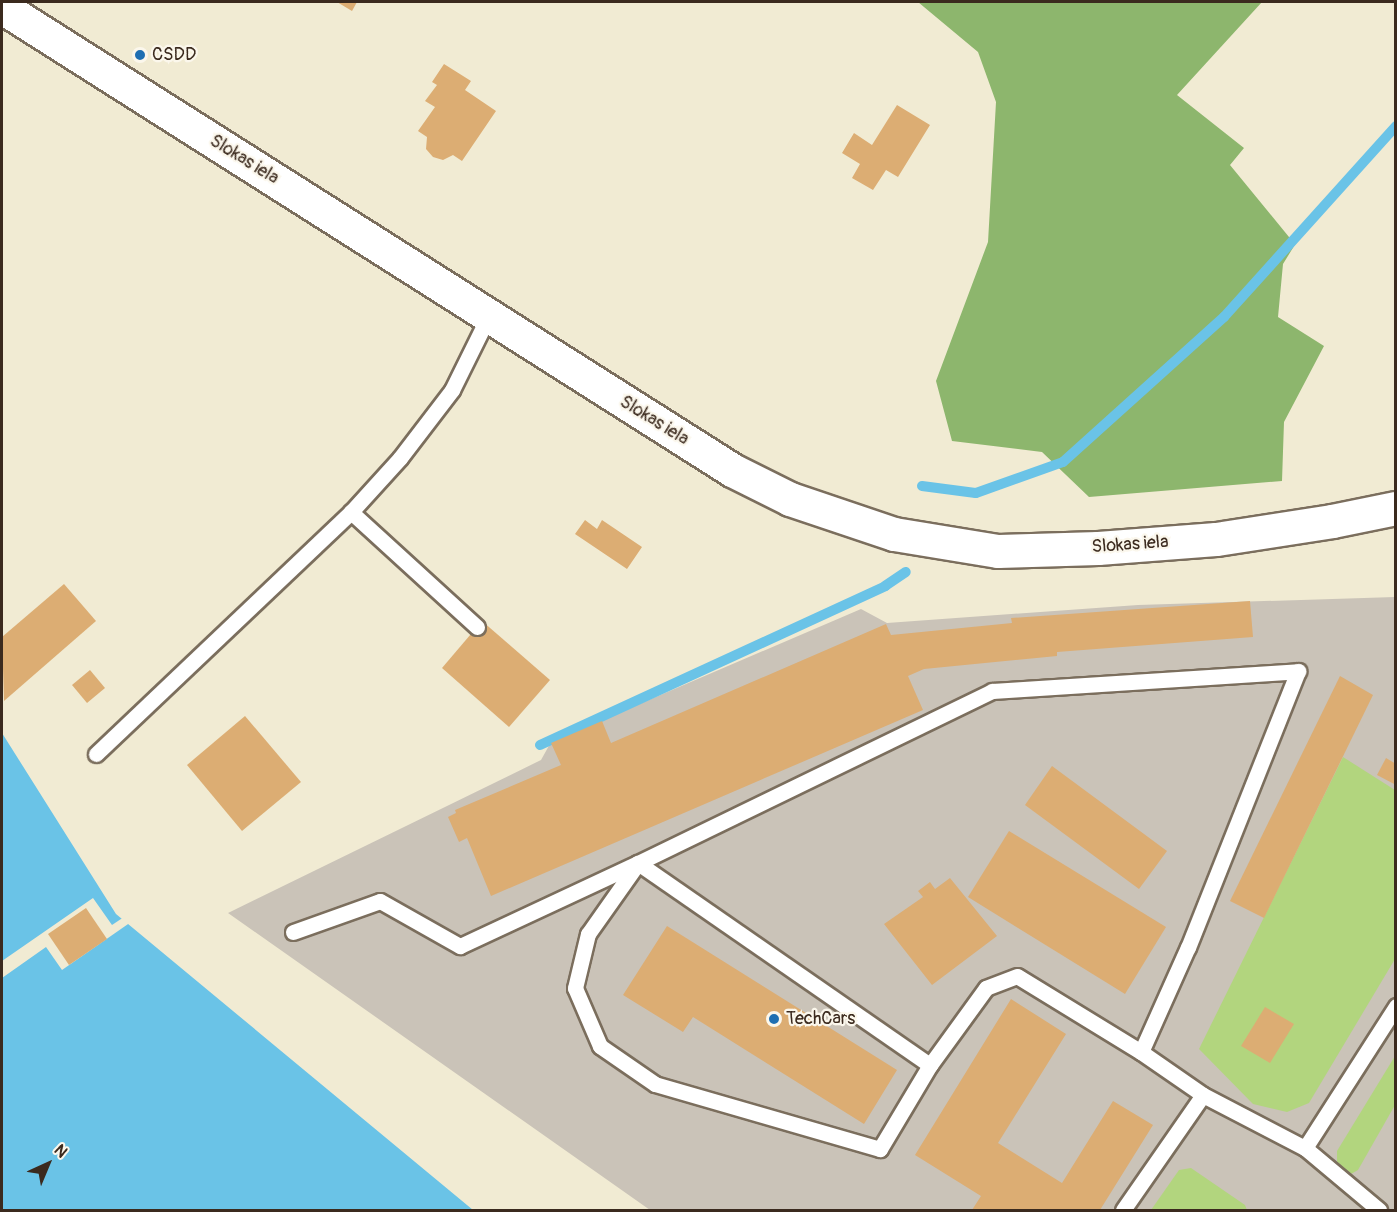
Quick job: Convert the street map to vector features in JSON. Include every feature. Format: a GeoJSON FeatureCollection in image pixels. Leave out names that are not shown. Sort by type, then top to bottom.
{"type":"FeatureCollection","features":[{"type":"Feature","properties":{"kind":"main road","name":"Slokas iela"},"geometry":{"type":"LineString","coordinates":[[2,7],[732,470],[790,499],[894,534],[998,551],[1098,548],[1216,539],[1332,521],[1395,508]]}},
{"type":"Feature","properties":{"kind":"lane"},"geometry":{"type":"LineString","coordinates":[[96,754],[351,512],[400,458],[452,390],[488,317]]}},
{"type":"Feature","properties":{"kind":"lane"},"geometry":{"type":"LineString","coordinates":[[351,512],[477,627]]}},
{"type":"Feature","properties":{"kind":"lane"},"geometry":{"type":"LineString","coordinates":[[293,932],[380,901],[460,946],[638,863],[992,691],[1299,671],[1188,947],[1141,1052]]}},
{"type":"Feature","properties":{"kind":"lane"},"geometry":{"type":"LineString","coordinates":[[638,863],[588,934],[574,988],[600,1046],[655,1084],[880,1149],[930,1065],[986,988],[1017,976],[1141,1052],[1203,1095],[1305,1148],[1379,1210]]}},
{"type":"Feature","properties":{"kind":"lane"},"geometry":{"type":"LineString","coordinates":[[638,863],[930,1065]]}},
{"type":"Feature","properties":{"kind":"lane"},"geometry":{"type":"LineString","coordinates":[[1305,1148],[1395,1006]]}},
{"type":"Feature","properties":{"kind":"lane"},"geometry":{"type":"LineString","coordinates":[[1123,1210],[1203,1095]]}},
{"type":"Feature","properties":{"kind":"shaded area"},"geometry":{"type":"Polygon","coordinates":[[[1395,597],[1395,1210],[650,1210],[228,913],[541,760],[551,742],[861,609],[887,623],[1138,605],[1395,597]]]}},
{"type":"Feature","properties":{"kind":"green space"},"geometry":{"type":"Polygon","coordinates":[[[918,2],[1262,2],[1177,95],[1244,148],[1230,165],[1289,237],[1299,238],[1283,264],[1278,317],[1324,346],[1284,422],[1282,481],[1089,497],[1042,452],[952,441],[936,381],[988,242],[996,102],[978,52],[918,2]]]}},
{"type":"Feature","properties":{"kind":"green space"},"geometry":{"type":"Polygon","coordinates":[[[1343,757],[1395,790],[1395,959],[1309,1103],[1287,1112],[1253,1104],[1199,1049],[1343,757]]]}},
{"type":"Feature","properties":{"kind":"green space"},"geometry":{"type":"Polygon","coordinates":[[[1395,1056],[1395,1105],[1358,1170],[1351,1174],[1337,1164],[1337,1151],[1395,1056]]]}},
{"type":"Feature","properties":{"kind":"green space"},"geometry":{"type":"Polygon","coordinates":[[[1191,1168],[1245,1205],[1247,1210],[1151,1210],[1179,1170],[1191,1168]]]}},
{"type":"Feature","properties":{"kind":"water"},"geometry":{"type":"Polygon","coordinates":[[[2,733],[116,914],[473,1210],[2,1210],[2,733]]]}},
{"type":"Feature","properties":{"kind":"pier"},"geometry":{"type":"Polygon","coordinates":[[[93,898],[112,925],[124,917],[131,922],[62,970],[46,947],[2,978],[2,961],[93,898]]]}},
{"type":"Feature","properties":{"kind":"building"},"geometry":{"type":"Polygon","coordinates":[[[337,2],[357,2],[352,11],[337,2]]]}},
{"type":"Feature","properties":{"kind":"building"},"geometry":{"type":"Polygon","coordinates":[[[444,64],[471,81],[465,90],[496,111],[462,161],[453,155],[443,160],[433,157],[426,149],[427,137],[418,131],[435,107],[425,101],[437,85],[432,82],[444,64]]]}},
{"type":"Feature","properties":{"kind":"building"},"geometry":{"type":"Polygon","coordinates":[[[897,105],[930,125],[898,177],[886,170],[873,190],[852,178],[860,164],[842,153],[854,133],[872,145],[897,105]]]}},
{"type":"Feature","properties":{"kind":"building"},"geometry":{"type":"Polygon","coordinates":[[[585,520],[597,529],[602,520],[642,547],[627,569],[575,534],[585,520]]]}},
{"type":"Feature","properties":{"kind":"building"},"geometry":{"type":"Polygon","coordinates":[[[64,584],[96,621],[4,701],[2,637],[64,584]]]}},
{"type":"Feature","properties":{"kind":"building"},"geometry":{"type":"Polygon","coordinates":[[[1250,601],[1253,637],[1057,652],[1057,656],[924,669],[908,676],[923,710],[491,896],[467,838],[459,842],[448,817],[456,813],[455,810],[561,765],[551,743],[602,721],[611,743],[886,624],[891,635],[1012,623],[1011,618],[1250,601]]]}},
{"type":"Feature","properties":{"kind":"building"},"geometry":{"type":"Polygon","coordinates":[[[482,621],[550,680],[509,727],[442,668],[482,621]]]}},
{"type":"Feature","properties":{"kind":"building"},"geometry":{"type":"Polygon","coordinates":[[[90,670],[105,688],[87,703],[72,685],[90,670]]]}},
{"type":"Feature","properties":{"kind":"building"},"geometry":{"type":"Polygon","coordinates":[[[1340,676],[1373,695],[1264,918],[1230,901],[1340,676]]]}},
{"type":"Feature","properties":{"kind":"building"},"geometry":{"type":"Polygon","coordinates":[[[245,716],[301,782],[242,831],[187,765],[245,716]]]}},
{"type":"Feature","properties":{"kind":"building"},"geometry":{"type":"Polygon","coordinates":[[[1386,758],[1396,764],[1396,785],[1377,775],[1386,758]]]}},
{"type":"Feature","properties":{"kind":"building"},"geometry":{"type":"Polygon","coordinates":[[[1052,766],[1167,851],[1139,889],[1025,805],[1052,766]]]}},
{"type":"Feature","properties":{"kind":"building"},"geometry":{"type":"Polygon","coordinates":[[[1009,831],[1166,927],[1125,994],[968,897],[1009,831]]]}},
{"type":"Feature","properties":{"kind":"building"},"geometry":{"type":"Polygon","coordinates":[[[950,878],[997,936],[932,985],[884,924],[923,897],[918,891],[930,882],[935,889],[950,878]]]}},
{"type":"Feature","properties":{"kind":"building"},"geometry":{"type":"Polygon","coordinates":[[[86,908],[107,939],[69,965],[48,934],[86,908]]]}},
{"type":"Feature","properties":{"kind":"building"},"geometry":{"type":"Polygon","coordinates":[[[667,926],[897,1070],[864,1124],[693,1017],[683,1032],[623,995],[667,926]]]}},
{"type":"Feature","properties":{"kind":"building"},"geometry":{"type":"Polygon","coordinates":[[[1011,999],[1066,1034],[998,1143],[1062,1183],[1113,1101],[1153,1125],[1100,1210],[972,1210],[981,1196],[915,1155],[1011,999]]]}},
{"type":"Feature","properties":{"kind":"building"},"geometry":{"type":"Polygon","coordinates":[[[1265,1007],[1294,1024],[1270,1063],[1241,1046],[1265,1007]]]}},
{"type":"Feature","properties":{"kind":"waterway"},"geometry":{"type":"LineString","coordinates":[[922,486],[976,493],[1063,462],[1224,317],[1396,126]]}},
{"type":"Feature","properties":{"kind":"waterway"},"geometry":{"type":"LineString","coordinates":[[540,745],[885,586],[906,572]]}},
{"type":"Feature","properties":{"kind":"place","name":"CSDD"},"geometry":{"type":"Point","coordinates":[140,55]}},
{"type":"Feature","properties":{"kind":"place","name":"TechCars"},"geometry":{"type":"Point","coordinates":[774,1019]}}]}
